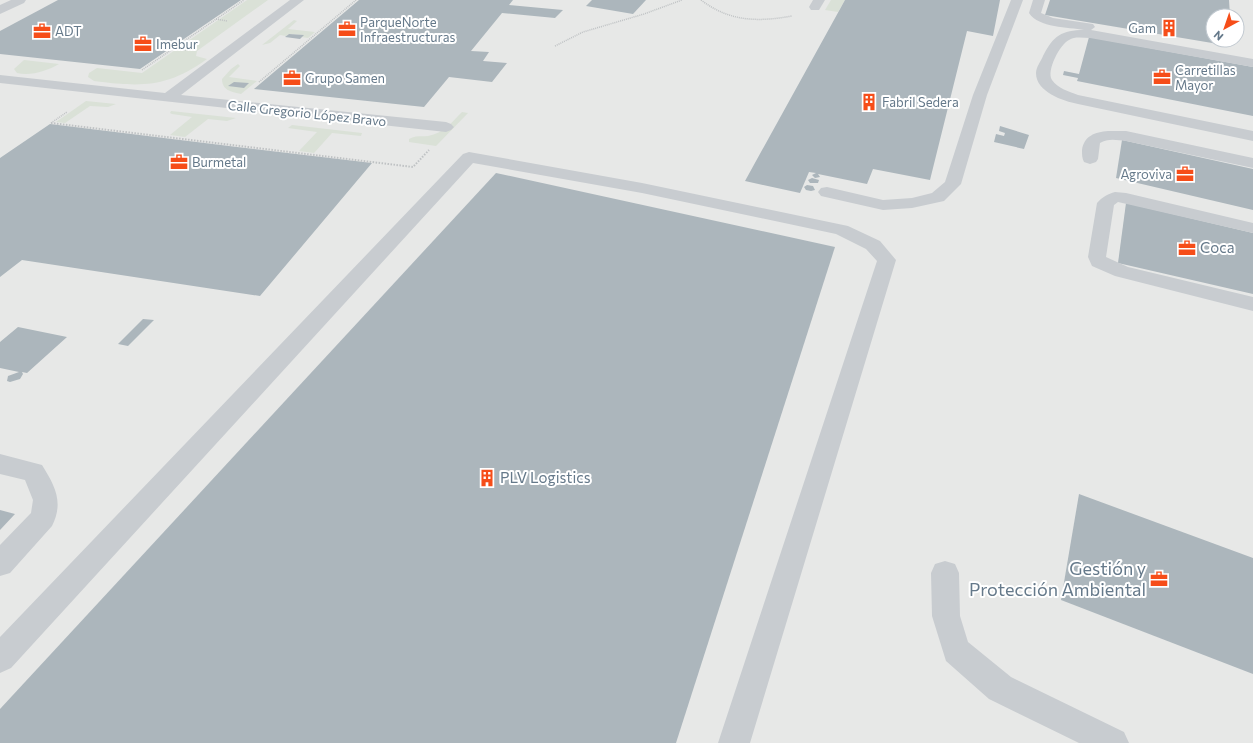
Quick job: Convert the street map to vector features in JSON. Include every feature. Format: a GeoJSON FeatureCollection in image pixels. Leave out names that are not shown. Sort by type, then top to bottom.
{"type":"FeatureCollection","features":[{"type":"Feature","properties":{"kind":"street"},"geometry":{"type":"LineString","coordinates":[[0,10],[20,0]]}},
{"type":"Feature","properties":{"kind":"street"},"geometry":{"type":"LineString","coordinates":[[168,98],[298,0]]}},
{"type":"Feature","properties":{"kind":"street"},"geometry":{"type":"LineString","coordinates":[[827,192],[883,204],[912,203],[938,197],[953,184],[980,95],[1017,0]]}},
{"type":"Feature","properties":{"kind":"street"},"geometry":{"type":"LineString","coordinates":[[1039,0],[1035,13],[1037,16],[1047,20],[1253,53]]}},
{"type":"Feature","properties":{"kind":"street"},"geometry":{"type":"LineString","coordinates":[[1253,63],[1090,34],[1076,34],[1063,37],[1055,43],[1043,72],[1045,80],[1057,93],[1078,100],[1253,136]]}},
{"type":"Feature","properties":{"kind":"street","name":"Calle Gregorio López Bravo"},"geometry":{"type":"LineString","coordinates":[[0,78],[168,98],[446,127]]}},
{"type":"Feature","properties":{"kind":"street"},"geometry":{"type":"LineString","coordinates":[[1090,159],[1092,143],[1096,138],[1108,135],[1126,136],[1253,163]]}},
{"type":"Feature","properties":{"kind":"street"},"geometry":{"type":"LineString","coordinates":[[0,658],[469,157],[642,188],[842,230],[873,245],[887,260],[734,743]]}},
{"type":"Feature","properties":{"kind":"street"},"geometry":{"type":"LineString","coordinates":[[1253,228],[1115,196],[1106,203],[1097,257],[1099,262],[1122,272],[1253,304]]}},
{"type":"Feature","properties":{"kind":"street"},"geometry":{"type":"LineString","coordinates":[[0,464],[33,472],[40,483],[46,500],[43,518],[0,564]]}},
{"type":"Feature","properties":{"kind":"street"},"geometry":{"type":"LineString","coordinates":[[945,573],[946,616],[956,651],[1000,688],[1113,743]]}},
{"type":"Feature","properties":{"kind":"path"},"geometry":{"type":"LineString","coordinates":[[140,71],[244,0]]}},
{"type":"Feature","properties":{"kind":"path"},"geometry":{"type":"LineString","coordinates":[[255,85],[356,0]]}},
{"type":"Feature","properties":{"kind":"path"},"geometry":{"type":"LineString","coordinates":[[556,46],[583,32],[644,14],[682,0]]}},
{"type":"Feature","properties":{"kind":"path"},"geometry":{"type":"LineString","coordinates":[[701,0],[710,8],[725,16],[761,20],[803,14],[817,4]]}},
{"type":"Feature","properties":{"kind":"path"},"geometry":{"type":"LineString","coordinates":[[173,49],[194,51]]}},
{"type":"Feature","properties":{"kind":"path"},"geometry":{"type":"LineString","coordinates":[[51,123],[413,167],[433,146]]}},
{"type":"Feature","properties":{"kind":"shaded area"},"geometry":{"type":"Polygon","coordinates":[[[0,0],[1253,0],[1253,743],[0,743],[0,0]]]}},
{"type":"Feature","properties":{"kind":"shaded area"},"geometry":{"type":"Polygon","coordinates":[[[247,0],[268,0],[197,51],[196,56],[207,59],[193,69],[179,76],[153,83],[140,84],[94,81],[88,77],[89,73],[97,68],[142,73],[247,0]]]}},
{"type":"Feature","properties":{"kind":"shaded area"},"geometry":{"type":"Polygon","coordinates":[[[831,0],[845,0],[838,12],[825,10],[831,0]]]}},
{"type":"Feature","properties":{"kind":"shaded area"},"geometry":{"type":"Polygon","coordinates":[[[294,20],[297,21],[288,29],[315,32],[308,38],[301,37],[303,35],[280,35],[270,43],[262,45],[294,20]]]}},
{"type":"Feature","properties":{"kind":"shaded area"},"geometry":{"type":"Polygon","coordinates":[[[24,60],[59,64],[39,72],[28,74],[17,73],[14,69],[24,60]]]}},
{"type":"Feature","properties":{"kind":"shaded area"},"geometry":{"type":"Polygon","coordinates":[[[238,64],[240,66],[229,77],[257,81],[241,94],[228,90],[222,83],[222,79],[238,64]]]}},
{"type":"Feature","properties":{"kind":"shaded area"},"geometry":{"type":"Polygon","coordinates":[[[86,101],[116,104],[108,107],[90,106],[65,123],[56,122],[86,101]]]}},
{"type":"Feature","properties":{"kind":"shaded area"},"geometry":{"type":"Polygon","coordinates":[[[171,111],[236,118],[227,121],[208,119],[185,137],[170,135],[192,117],[172,114],[170,113],[171,111]]]}},
{"type":"Feature","properties":{"kind":"shaded area"},"geometry":{"type":"Polygon","coordinates":[[[462,112],[468,113],[436,146],[409,142],[409,139],[412,138],[439,133],[462,112]]]}},
{"type":"Feature","properties":{"kind":"shaded area"},"geometry":{"type":"Polygon","coordinates":[[[292,125],[362,133],[361,136],[332,133],[314,153],[299,151],[317,132],[288,128],[292,125]]]}},
{"type":"Feature","properties":{"kind":"building"},"geometry":{"type":"Polygon","coordinates":[[[58,0],[241,0],[140,69],[0,54],[0,31],[58,0]]]}},
{"type":"Feature","properties":{"kind":"building"},"geometry":{"type":"Polygon","coordinates":[[[359,0],[513,0],[509,5],[563,10],[555,18],[502,13],[471,51],[489,52],[483,61],[507,63],[492,82],[449,77],[424,107],[254,89],[359,0]]]}},
{"type":"Feature","properties":{"kind":"building"},"geometry":{"type":"Polygon","coordinates":[[[592,0],[646,0],[633,14],[586,6],[592,0]]]}},
{"type":"Feature","properties":{"kind":"building","name":"Fabril Sedera"},"geometry":{"type":"Polygon","coordinates":[[[845,0],[1000,0],[993,36],[967,31],[930,180],[873,169],[867,184],[818,174],[820,177],[815,178],[812,175],[816,173],[809,172],[800,193],[745,181],[845,0]]]}},
{"type":"Feature","properties":{"kind":"building","name":"Gam"},"geometry":{"type":"Polygon","coordinates":[[[1050,0],[1229,0],[1230,8],[1205,8],[1205,42],[1045,15],[1050,0]]]}},
{"type":"Feature","properties":{"kind":"building"},"geometry":{"type":"Polygon","coordinates":[[[289,34],[304,35],[300,39],[285,37],[289,34]]]}},
{"type":"Feature","properties":{"kind":"building","name":"Carretillas Mayor"},"geometry":{"type":"Polygon","coordinates":[[[1089,37],[1253,67],[1253,116],[1077,81],[1078,78],[1063,75],[1064,71],[1079,74],[1089,37]]]}},
{"type":"Feature","properties":{"kind":"building"},"geometry":{"type":"Polygon","coordinates":[[[234,82],[249,83],[244,88],[228,86],[234,82]]]}},
{"type":"Feature","properties":{"kind":"building"},"geometry":{"type":"Polygon","coordinates":[[[50,124],[372,163],[260,296],[22,260],[0,277],[0,158],[50,124]]]}},
{"type":"Feature","properties":{"kind":"building"},"geometry":{"type":"Polygon","coordinates":[[[1000,126],[1029,135],[1024,149],[994,142],[996,134],[1004,136],[1005,133],[999,131],[1000,126]]]}},
{"type":"Feature","properties":{"kind":"building","name":"Agroviva"},"geometry":{"type":"Polygon","coordinates":[[[1122,140],[1253,169],[1253,210],[1116,178],[1122,140]]]}},
{"type":"Feature","properties":{"kind":"building","name":"PLV Logistics"},"geometry":{"type":"Polygon","coordinates":[[[496,173],[835,247],[676,743],[0,743],[0,709],[496,173]]]}},
{"type":"Feature","properties":{"kind":"building"},"geometry":{"type":"Polygon","coordinates":[[[812,178],[819,180],[818,183],[810,183],[808,180],[812,178]]]}},
{"type":"Feature","properties":{"kind":"building"},"geometry":{"type":"Polygon","coordinates":[[[807,185],[813,186],[815,190],[806,190],[804,187],[807,185]]]}},
{"type":"Feature","properties":{"kind":"building","name":"Coca"},"geometry":{"type":"Polygon","coordinates":[[[1126,203],[1253,233],[1253,294],[1118,263],[1126,203]]]}},
{"type":"Feature","properties":{"kind":"building"},"geometry":{"type":"Polygon","coordinates":[[[143,319],[154,320],[128,346],[118,344],[143,319]]]}},
{"type":"Feature","properties":{"kind":"building"},"geometry":{"type":"Polygon","coordinates":[[[18,327],[67,337],[27,373],[22,372],[23,374],[20,379],[10,382],[7,381],[8,376],[19,372],[0,368],[0,342],[18,327]]]}},
{"type":"Feature","properties":{"kind":"building","name":"Gestión y Protección Ambiental"},"geometry":{"type":"Polygon","coordinates":[[[1079,494],[1253,558],[1253,674],[1061,600],[1079,494]]]}},
{"type":"Feature","properties":{"kind":"building"},"geometry":{"type":"Polygon","coordinates":[[[0,510],[15,514],[0,530],[0,510]]]}},
{"type":"Feature","properties":{"kind":"place","name":"Gam"},"geometry":{"type":"Point","coordinates":[1169,28]}},
{"type":"Feature","properties":{"kind":"place","name":"ParqueNorte Infraestructuras"},"geometry":{"type":"Point","coordinates":[347,29]}},
{"type":"Feature","properties":{"kind":"place","name":"ADT"},"geometry":{"type":"Point","coordinates":[42,31]}},
{"type":"Feature","properties":{"kind":"place","name":"Imebur"},"geometry":{"type":"Point","coordinates":[143,44]}},
{"type":"Feature","properties":{"kind":"place","name":"Carretillas Mayor"},"geometry":{"type":"Point","coordinates":[1162,77]}},
{"type":"Feature","properties":{"kind":"place","name":"Grupo Samen"},"geometry":{"type":"Point","coordinates":[292,78]}},
{"type":"Feature","properties":{"kind":"place","name":"Fabril Sedera"},"geometry":{"type":"Point","coordinates":[869,102]}},
{"type":"Feature","properties":{"kind":"place","name":"Burmetal"},"geometry":{"type":"Point","coordinates":[179,162]}},
{"type":"Feature","properties":{"kind":"place","name":"Agroviva"},"geometry":{"type":"Point","coordinates":[1185,174]}},
{"type":"Feature","properties":{"kind":"place","name":"Coca"},"geometry":{"type":"Point","coordinates":[1187,248]}},
{"type":"Feature","properties":{"kind":"place","name":"PLV Logistics"},"geometry":{"type":"Point","coordinates":[487,478]}},
{"type":"Feature","properties":{"kind":"place","name":"Gestión y Protección Ambiental"},"geometry":{"type":"Point","coordinates":[1159,579]}}]}
